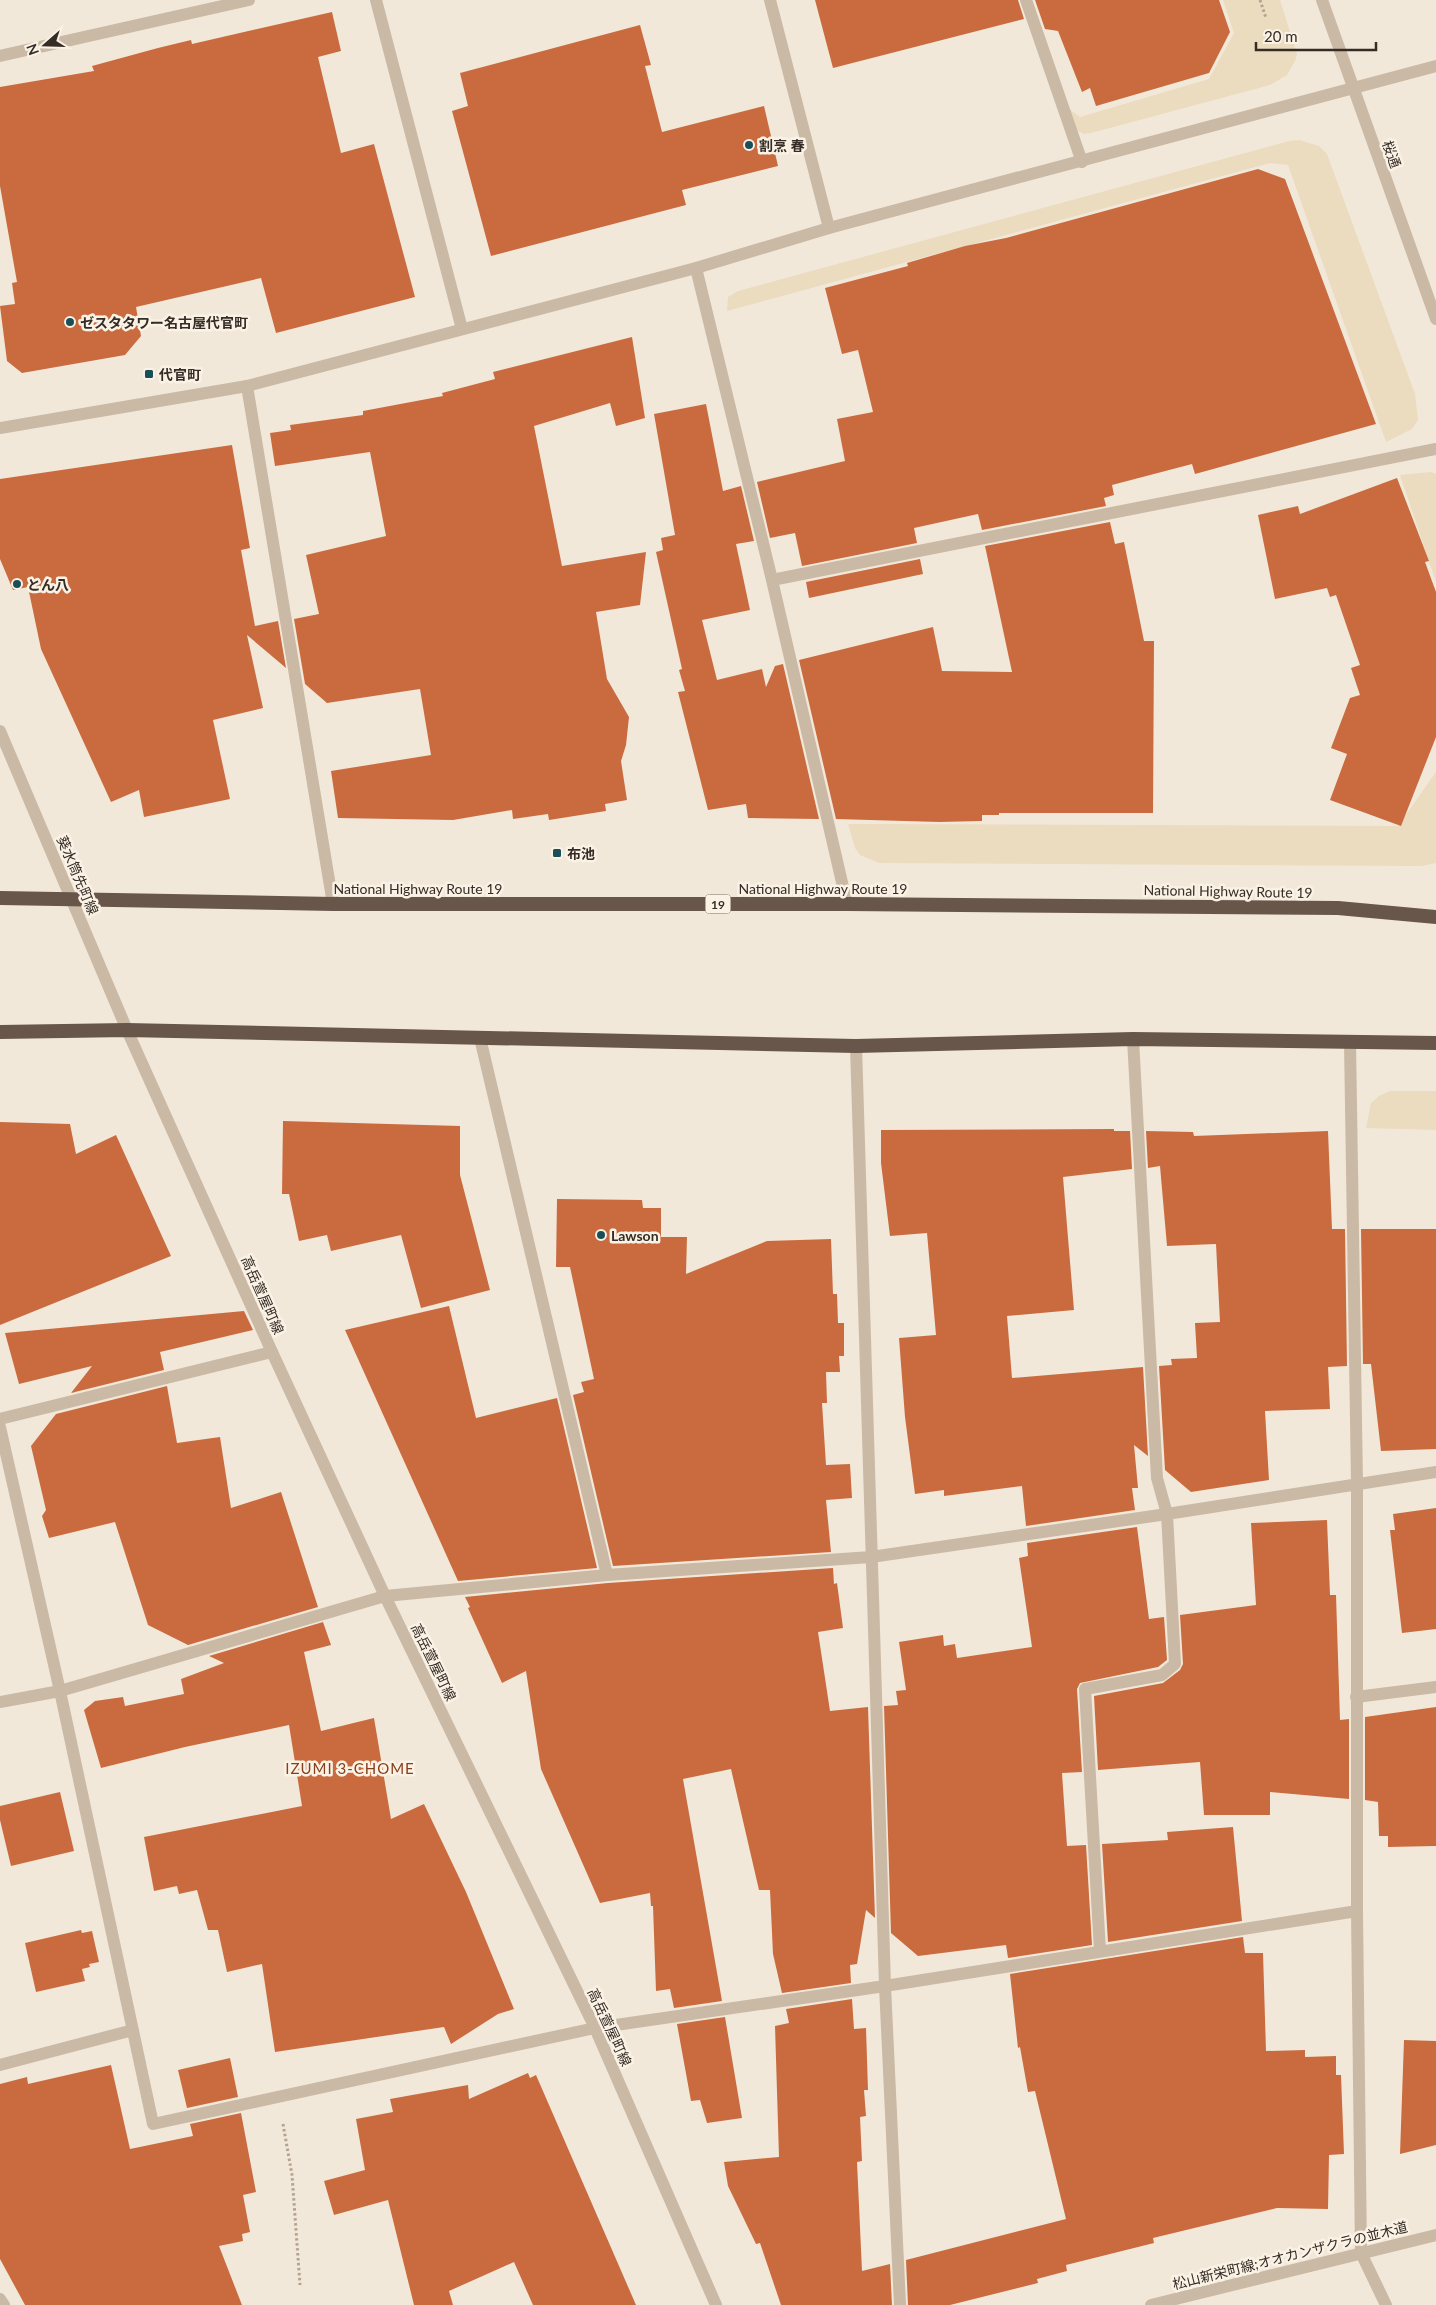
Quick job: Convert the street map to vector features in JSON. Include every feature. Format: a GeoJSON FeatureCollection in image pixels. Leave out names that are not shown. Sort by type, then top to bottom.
{"type":"FeatureCollection","features":[{"type":"Feature","properties":{"kind":"highway","name":"National Highway Route 19"},"geometry":{"type":"LineString","coordinates":[[0,898],[333,904],[847,904],[1338,908],[1436,916]]}},
{"type":"Feature","properties":{"kind":"highway"},"geometry":{"type":"LineString","coordinates":[[0,1032],[127,1030],[856,1046],[1133,1039],[1436,1043]]}},
{"type":"Feature","properties":{"kind":"street"},"geometry":{"type":"LineString","coordinates":[[0,56],[249,0]]}},
{"type":"Feature","properties":{"kind":"street"},"geometry":{"type":"LineString","coordinates":[[376,0],[462,329]]}},
{"type":"Feature","properties":{"kind":"street"},"geometry":{"type":"LineString","coordinates":[[770,0],[828,228]]}},
{"type":"Feature","properties":{"kind":"street"},"geometry":{"type":"LineString","coordinates":[[1026,0],[1082,162]]}},
{"type":"Feature","properties":{"kind":"street","name":"桜通"},"geometry":{"type":"LineString","coordinates":[[1322,0],[1436,319]]}},
{"type":"Feature","properties":{"kind":"street"},"geometry":{"type":"LineString","coordinates":[[0,428],[247,386],[696,268],[828,228],[1082,162],[1436,66]]}},
{"type":"Feature","properties":{"kind":"street"},"geometry":{"type":"LineString","coordinates":[[696,268],[772,580],[847,904]]}},
{"type":"Feature","properties":{"kind":"street"},"geometry":{"type":"LineString","coordinates":[[247,386],[333,904]]}},
{"type":"Feature","properties":{"kind":"street"},"geometry":{"type":"LineString","coordinates":[[772,580],[1436,448]]}},
{"type":"Feature","properties":{"kind":"street","name":"葵水筒先町線"},"geometry":{"type":"LineString","coordinates":[[0,731],[127,1030]]}},
{"type":"Feature","properties":{"kind":"street","name":"高岳萱屋町線"},"geometry":{"type":"LineString","coordinates":[[127,1030],[272,1352],[385,1596],[595,2028],[716,2305]]}},
{"type":"Feature","properties":{"kind":"street"},"geometry":{"type":"LineString","coordinates":[[480,1038],[607,1575]]}},
{"type":"Feature","properties":{"kind":"street"},"geometry":{"type":"LineString","coordinates":[[1100,1952],[1085,1689],[1162,1675],[1175,1664],[1167,1514],[1157,1478],[1133,1039]]}},
{"type":"Feature","properties":{"kind":"street"},"geometry":{"type":"LineString","coordinates":[[1350,1042],[1357,1483],[1357,1911],[1361,2253],[1386,2305]]}},
{"type":"Feature","properties":{"kind":"street"},"geometry":{"type":"LineString","coordinates":[[856,1046],[885,1986],[900,2305]]}},
{"type":"Feature","properties":{"kind":"street"},"geometry":{"type":"LineString","coordinates":[[0,1419],[272,1352]]}},
{"type":"Feature","properties":{"kind":"street"},"geometry":{"type":"LineString","coordinates":[[0,1428],[60,1691],[153,2124],[595,2028],[885,1986],[1357,1911]]}},
{"type":"Feature","properties":{"kind":"street"},"geometry":{"type":"LineString","coordinates":[[0,1702],[60,1691],[385,1596],[607,1575],[871,1556],[1167,1514],[1436,1472]]}},
{"type":"Feature","properties":{"kind":"street"},"geometry":{"type":"LineString","coordinates":[[1356,1697],[1436,1687]]}},
{"type":"Feature","properties":{"kind":"street"},"geometry":{"type":"LineString","coordinates":[[0,2065],[133,2030]]}},
{"type":"Feature","properties":{"kind":"street","name":"松山新栄町線;オオカンザクラの並木道"},"geometry":{"type":"LineString","coordinates":[[1151,2305],[1436,2234]]}},
{"type":"Feature","properties":{"kind":"street"},"geometry":{"type":"LineString","coordinates":[[0,2299],[4,2305]]}},
{"type":"Feature","properties":{"kind":"path"},"geometry":{"type":"LineString","coordinates":[[1260,0],[1266,18]]}},
{"type":"Feature","properties":{"kind":"path"},"geometry":{"type":"LineString","coordinates":[[279,2097],[292,2175],[300,2285]]}},
{"type":"Feature","properties":{"kind":"shaded area"},"geometry":{"type":"Polygon","coordinates":[[[1223,0],[1280,0],[1297,54],[1287,75],[1270,85],[1091,133],[1084,134],[1076,130],[1069,109],[1080,117],[1209,79],[1234,33],[1223,0]]]}},
{"type":"Feature","properties":{"kind":"shaded area"},"geometry":{"type":"Polygon","coordinates":[[[1299,140],[1319,146],[1327,154],[1415,394],[1418,420],[1412,429],[1386,442],[1288,165],[1270,163],[727,311],[728,297],[738,291],[1289,141],[1299,140]]]}},
{"type":"Feature","properties":{"kind":"shaded area"},"geometry":{"type":"Polygon","coordinates":[[[1431,472],[1436,474],[1436,582],[1400,475],[1431,472]]]}},
{"type":"Feature","properties":{"kind":"shaded area"},"geometry":{"type":"Polygon","coordinates":[[[1436,772],[1436,863],[1421,866],[879,863],[860,855],[855,848],[848,824],[1398,826],[1436,772]]]}},
{"type":"Feature","properties":{"kind":"shaded area"},"geometry":{"type":"Polygon","coordinates":[[[1390,1091],[1436,1091],[1436,1130],[1366,1128],[1371,1103],[1379,1096],[1390,1091]]]}},
{"type":"Feature","properties":{"kind":"building"},"geometry":{"type":"Polygon","coordinates":[[[815,0],[1018,0],[1024,19],[833,68],[815,0]]]}},
{"type":"Feature","properties":{"kind":"building"},"geometry":{"type":"Polygon","coordinates":[[[1035,0],[1219,0],[1230,32],[1209,73],[1096,106],[1090,88],[1082,92],[1058,31],[1045,29],[1035,0]]]}},
{"type":"Feature","properties":{"kind":"building"},"geometry":{"type":"Polygon","coordinates":[[[332,12],[341,51],[318,57],[341,153],[374,144],[415,297],[276,333],[261,278],[136,307],[141,336],[125,355],[22,373],[7,361],[0,306],[15,304],[12,283],[17,282],[0,186],[0,87],[94,71],[92,66],[158,48],[191,40],[192,44],[332,12]]]}},
{"type":"Feature","properties":{"kind":"building"},"geometry":{"type":"Polygon","coordinates":[[[640,25],[651,65],[645,66],[662,132],[764,106],[778,166],[682,190],[686,205],[491,256],[452,111],[468,106],[460,73],[640,25]]]}},
{"type":"Feature","properties":{"kind":"building"},"geometry":{"type":"Polygon","coordinates":[[[1258,169],[1285,179],[1376,424],[1195,474],[1192,464],[1112,485],[1114,495],[1104,498],[1106,506],[982,530],[978,514],[914,528],[917,543],[802,566],[795,533],[770,538],[757,482],[845,461],[837,419],[873,412],[858,350],[842,354],[825,288],[908,266],[907,263],[965,246],[1006,238],[1258,169]]]}},
{"type":"Feature","properties":{"kind":"building"},"geometry":{"type":"Polygon","coordinates":[[[632,337],[645,418],[616,426],[610,403],[534,426],[562,566],[646,552],[640,605],[596,612],[607,679],[629,717],[626,745],[621,761],[627,800],[605,804],[606,811],[549,820],[548,814],[513,819],[512,810],[453,820],[338,818],[331,771],[431,755],[420,689],[327,703],[305,684],[294,619],[319,614],[306,555],[386,536],[370,452],[275,466],[270,433],[291,430],[290,425],[363,415],[363,411],[443,396],[442,393],[495,379],[493,372],[632,337]]]}},
{"type":"Feature","properties":{"kind":"building"},"geometry":{"type":"Polygon","coordinates":[[[706,404],[723,491],[741,486],[754,541],[736,544],[750,610],[702,620],[717,680],[762,669],[766,687],[775,666],[783,664],[819,819],[748,818],[746,804],[708,810],[678,692],[685,691],[679,670],[682,669],[656,552],[663,550],[661,538],[675,535],[654,414],[706,404]]]}},
{"type":"Feature","properties":{"kind":"building"},"geometry":{"type":"Polygon","coordinates":[[[232,445],[250,548],[241,550],[255,626],[278,621],[286,668],[247,635],[263,708],[213,720],[230,799],[144,817],[139,790],[111,802],[41,649],[28,587],[13,590],[0,559],[0,479],[232,445]]]}},
{"type":"Feature","properties":{"kind":"building"},"geometry":{"type":"Polygon","coordinates":[[[1397,478],[1429,561],[1425,562],[1436,592],[1436,737],[1401,826],[1330,800],[1347,754],[1331,748],[1350,698],[1360,695],[1351,668],[1360,665],[1336,595],[1330,597],[1327,588],[1275,599],[1258,515],[1298,506],[1300,514],[1397,478]]]}},
{"type":"Feature","properties":{"kind":"building"},"geometry":{"type":"Polygon","coordinates":[[[1110,522],[1115,544],[1124,542],[1144,641],[1154,641],[1153,813],[999,813],[999,815],[982,815],[982,821],[939,822],[836,819],[799,660],[933,627],[942,671],[1012,672],[985,546],[1110,522]]]}},
{"type":"Feature","properties":{"kind":"building"},"geometry":{"type":"Polygon","coordinates":[[[920,559],[923,574],[809,598],[806,582],[920,559]]]}},
{"type":"Feature","properties":{"kind":"building"},"geometry":{"type":"Polygon","coordinates":[[[283,1121],[460,1126],[460,1175],[490,1290],[421,1308],[401,1235],[331,1251],[327,1235],[299,1241],[289,1194],[282,1194],[283,1121]]]}},
{"type":"Feature","properties":{"kind":"building"},"geometry":{"type":"Polygon","coordinates":[[[0,1122],[70,1124],[76,1154],[116,1135],[171,1256],[0,1325],[0,1122]]]}},
{"type":"Feature","properties":{"kind":"building"},"geometry":{"type":"Polygon","coordinates":[[[1114,1129],[1114,1131],[1130,1131],[1132,1169],[1063,1177],[1074,1310],[1007,1316],[1012,1378],[1143,1367],[1148,1456],[1134,1445],[1138,1488],[1132,1488],[1135,1510],[1026,1526],[1022,1486],[944,1496],[944,1490],[915,1494],[905,1417],[899,1338],[936,1335],[927,1233],[890,1236],[881,1163],[881,1130],[1114,1129]]]}},
{"type":"Feature","properties":{"kind":"building"},"geometry":{"type":"Polygon","coordinates":[[[1146,1131],[1193,1132],[1194,1136],[1328,1131],[1332,1229],[1345,1229],[1347,1366],[1328,1367],[1330,1409],[1265,1411],[1269,1480],[1191,1492],[1165,1470],[1159,1366],[1172,1365],[1171,1359],[1197,1358],[1195,1323],[1220,1322],[1216,1244],[1167,1246],[1160,1166],[1148,1168],[1146,1131]]]}},
{"type":"Feature","properties":{"kind":"building"},"geometry":{"type":"Polygon","coordinates":[[[557,1199],[642,1200],[643,1208],[661,1208],[661,1237],[687,1237],[686,1274],[767,1241],[831,1239],[833,1294],[837,1294],[838,1323],[844,1323],[844,1356],[839,1356],[840,1372],[826,1372],[827,1403],[822,1403],[826,1465],[850,1464],[852,1498],[826,1500],[831,1552],[613,1566],[573,1395],[584,1392],[581,1382],[594,1379],[570,1267],[556,1267],[557,1199]]]}},
{"type":"Feature","properties":{"kind":"building"},"geometry":{"type":"Polygon","coordinates":[[[1361,1229],[1436,1229],[1436,1449],[1381,1451],[1371,1364],[1363,1364],[1361,1229]]]}},
{"type":"Feature","properties":{"kind":"building"},"geometry":{"type":"Polygon","coordinates":[[[449,1306],[476,1418],[557,1398],[597,1568],[458,1581],[345,1330],[449,1306]]]}},
{"type":"Feature","properties":{"kind":"building"},"geometry":{"type":"Polygon","coordinates":[[[244,1311],[253,1330],[160,1352],[164,1370],[71,1393],[92,1366],[19,1384],[5,1333],[244,1311]]]}},
{"type":"Feature","properties":{"kind":"building"},"geometry":{"type":"Polygon","coordinates":[[[167,1386],[177,1443],[220,1437],[231,1508],[281,1492],[318,1607],[188,1645],[148,1625],[115,1522],[49,1538],[42,1516],[46,1510],[31,1446],[56,1414],[167,1386]]]}},
{"type":"Feature","properties":{"kind":"building"},"geometry":{"type":"Polygon","coordinates":[[[1436,1508],[1436,1629],[1402,1633],[1390,1530],[1395,1530],[1393,1514],[1436,1508]]]}},
{"type":"Feature","properties":{"kind":"building"},"geometry":{"type":"Polygon","coordinates":[[[1327,1520],[1330,1595],[1336,1595],[1340,1720],[1349,1719],[1349,1799],[1270,1792],[1270,1815],[1204,1815],[1200,1762],[1098,1770],[1094,1696],[1163,1683],[1180,1670],[1183,1664],[1180,1615],[1256,1605],[1251,1523],[1327,1520]]]}},
{"type":"Feature","properties":{"kind":"building"},"geometry":{"type":"Polygon","coordinates":[[[1137,1527],[1149,1619],[1164,1617],[1167,1660],[1158,1667],[1080,1683],[1077,1689],[1082,1772],[1062,1773],[1067,1846],[1086,1845],[1092,1945],[1008,1958],[1006,1945],[918,1956],[891,1933],[884,1706],[898,1705],[896,1691],[906,1690],[899,1642],[943,1635],[944,1646],[955,1644],[957,1658],[1032,1647],[1019,1558],[1028,1556],[1027,1543],[1137,1527]]]}},
{"type":"Feature","properties":{"kind":"building"},"geometry":{"type":"Polygon","coordinates":[[[833,1568],[834,1584],[837,1583],[843,1628],[818,1632],[830,1711],[868,1707],[875,1918],[866,1910],[857,1964],[850,1965],[851,1983],[782,1993],[773,1954],[770,1890],[759,1890],[731,1769],[683,1779],[722,2001],[674,2008],[670,1989],[656,1991],[653,1906],[651,1906],[650,1893],[600,1903],[541,1769],[526,1671],[502,1683],[468,1608],[470,1607],[465,1597],[608,1583],[833,1568]]]}},
{"type":"Feature","properties":{"kind":"building"},"geometry":{"type":"Polygon","coordinates":[[[323,1622],[331,1645],[304,1652],[321,1731],[374,1718],[391,1819],[424,1804],[466,1892],[514,2009],[498,2014],[451,2044],[444,2027],[275,2052],[262,1964],[227,1972],[218,1930],[208,1930],[197,1890],[179,1894],[177,1886],[154,1891],[144,1837],[302,1806],[289,1725],[185,1747],[101,1768],[84,1710],[95,1701],[123,1697],[125,1706],[184,1694],[181,1679],[224,1663],[209,1656],[323,1622]]]}},
{"type":"Feature","properties":{"kind":"building"},"geometry":{"type":"Polygon","coordinates":[[[1436,1707],[1436,1846],[1388,1847],[1388,1836],[1379,1836],[1378,1802],[1365,1800],[1365,1717],[1436,1707]]]}},
{"type":"Feature","properties":{"kind":"building"},"geometry":{"type":"Polygon","coordinates":[[[60,1792],[74,1851],[11,1866],[0,1820],[0,1806],[60,1792]]]}},
{"type":"Feature","properties":{"kind":"building"},"geometry":{"type":"Polygon","coordinates":[[[1233,1827],[1242,1921],[1108,1942],[1102,1844],[1168,1840],[1167,1832],[1233,1827]]]}},
{"type":"Feature","properties":{"kind":"building"},"geometry":{"type":"Polygon","coordinates":[[[81,1930],[82,1933],[92,1931],[99,1962],[89,1964],[90,1967],[82,1969],[85,1981],[36,1992],[25,1943],[81,1930]]]}},
{"type":"Feature","properties":{"kind":"building"},"geometry":{"type":"Polygon","coordinates":[[[1243,1937],[1245,1953],[1263,1953],[1266,2051],[1305,2050],[1305,2057],[1336,2056],[1336,2075],[1341,2075],[1344,2154],[1329,2155],[1328,2209],[1277,2208],[1153,2238],[1154,2243],[1066,2265],[1067,2271],[1037,2279],[1038,2283],[950,2305],[908,2305],[906,2260],[1066,2219],[1035,2091],[1028,2092],[1020,2047],[1018,2048],[1010,1974],[1243,1937]]]}},
{"type":"Feature","properties":{"kind":"building"},"geometry":{"type":"Polygon","coordinates":[[[852,1999],[854,2029],[866,2028],[868,2090],[864,2090],[866,2116],[860,2117],[862,2161],[857,2162],[862,2271],[890,2264],[892,2305],[781,2305],[760,2243],[756,2244],[728,2186],[724,2162],[779,2157],[775,2026],[789,2023],[786,2009],[852,1999]]]}},
{"type":"Feature","properties":{"kind":"building"},"geometry":{"type":"Polygon","coordinates":[[[725,2017],[742,2118],[707,2123],[700,2100],[691,2101],[677,2024],[725,2017]]]}},
{"type":"Feature","properties":{"kind":"building"},"geometry":{"type":"Polygon","coordinates":[[[1404,2040],[1436,2041],[1436,2145],[1400,2154],[1404,2040]]]}},
{"type":"Feature","properties":{"kind":"building"},"geometry":{"type":"Polygon","coordinates":[[[230,2058],[238,2097],[187,2108],[178,2070],[230,2058]]]}},
{"type":"Feature","properties":{"kind":"building"},"geometry":{"type":"Polygon","coordinates":[[[111,2065],[130,2149],[193,2136],[190,2124],[241,2113],[256,2192],[243,2195],[250,2232],[242,2234],[243,2241],[219,2246],[242,2305],[25,2305],[0,2259],[0,2084],[27,2077],[28,2084],[111,2065]]]}},
{"type":"Feature","properties":{"kind":"building"},"geometry":{"type":"Polygon","coordinates":[[[528,2073],[530,2078],[536,2075],[636,2305],[533,2305],[514,2262],[449,2291],[453,2305],[414,2305],[388,2200],[334,2215],[324,2181],[365,2170],[356,2119],[393,2112],[390,2099],[468,2085],[469,2099],[528,2073]]]}},
{"type":"Feature","properties":{"kind":"place","name":"割烹 春"},"geometry":{"type":"Point","coordinates":[749,145]}},
{"type":"Feature","properties":{"kind":"place","name":"ゼスタタワー名古屋代官町"},"geometry":{"type":"Point","coordinates":[70,322]}},
{"type":"Feature","properties":{"kind":"place","name":"代官町"},"geometry":{"type":"Point","coordinates":[149,374]}},
{"type":"Feature","properties":{"kind":"place","name":"とん八"},"geometry":{"type":"Point","coordinates":[17,584]}},
{"type":"Feature","properties":{"kind":"place","name":"布池"},"geometry":{"type":"Point","coordinates":[557,853]}},
{"type":"Feature","properties":{"kind":"place","name":"Lawson"},"geometry":{"type":"Point","coordinates":[601,1235]}},
{"type":"Feature","properties":{"kind":"district","name":"IZUMI 3-CHOME"},"geometry":{"type":"Point","coordinates":[350,1768]}}]}
